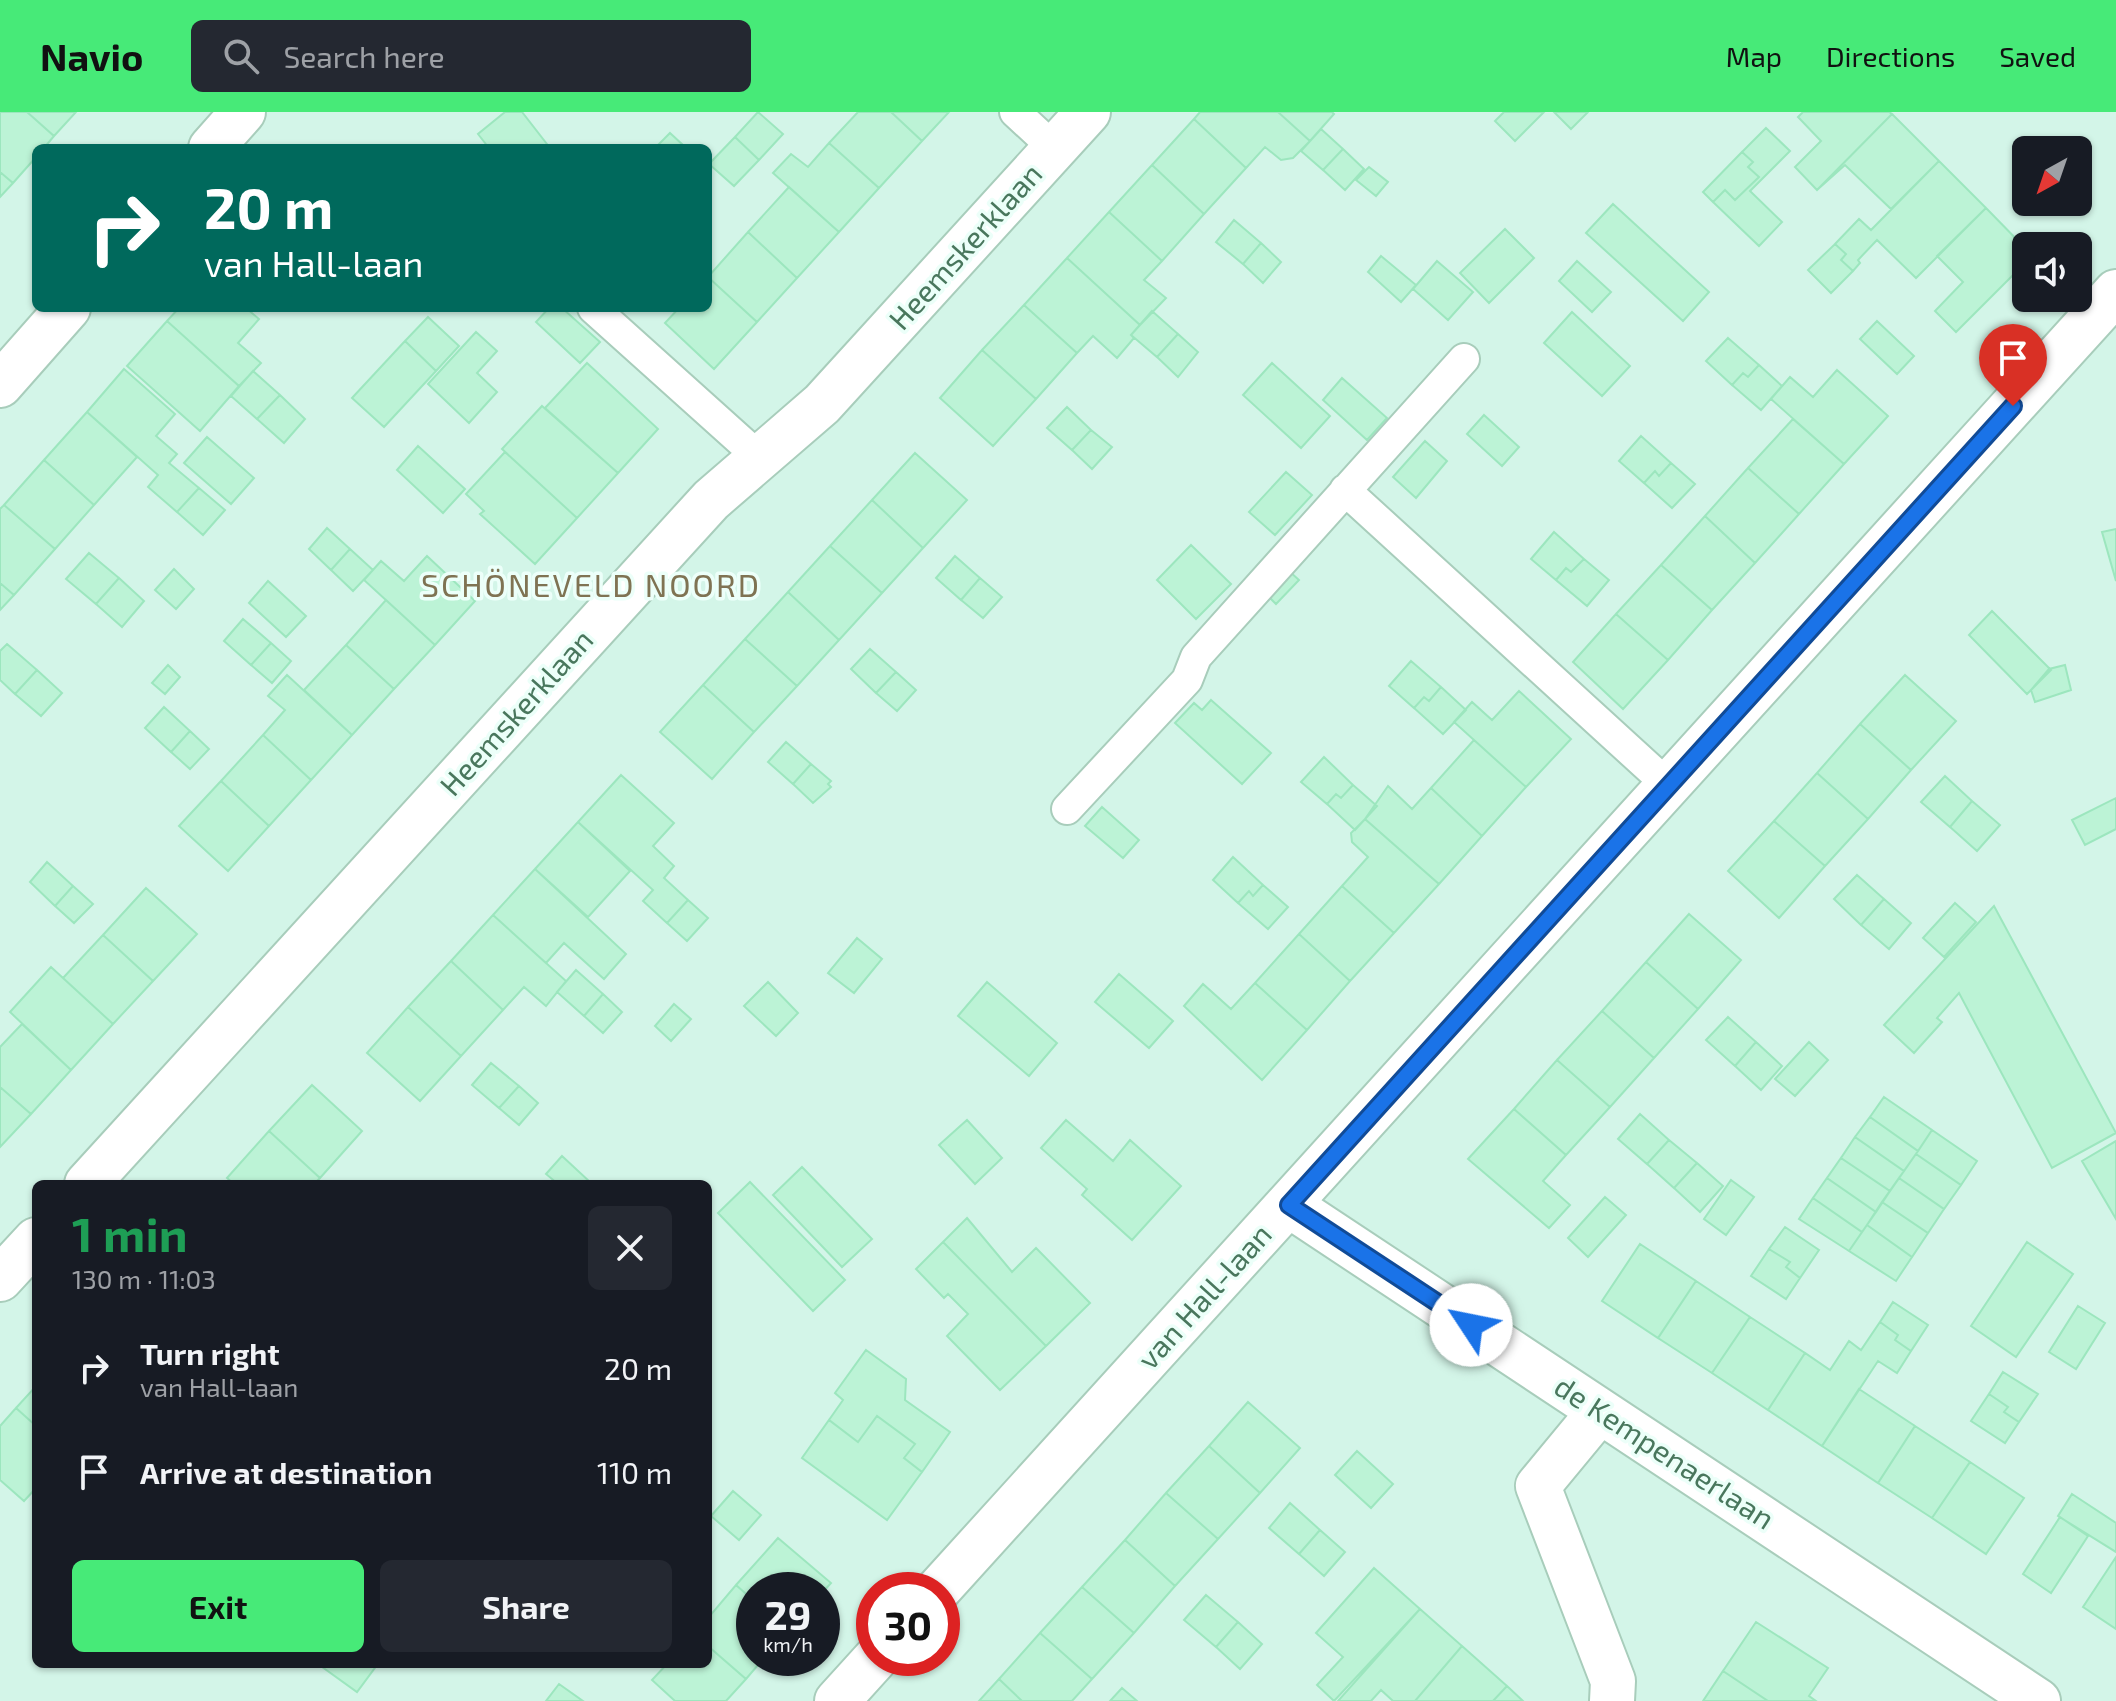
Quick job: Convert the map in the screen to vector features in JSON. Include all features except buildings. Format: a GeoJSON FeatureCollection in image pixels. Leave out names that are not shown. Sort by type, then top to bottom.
{"type":"FeatureCollection","features":[{"type":"Feature","properties":{"kind":"street"},"geometry":{"type":"LineString","coordinates":[[215,144],[243,112]]}},
{"type":"Feature","properties":{"kind":"street","name":"Heemskerklaan"},"geometry":{"type":"LineString","coordinates":[[91,1180],[711,500],[822,404],[1088,112]]}},
{"type":"Feature","properties":{"kind":"street","name":"van Hall-laan"},"geometry":{"type":"LineString","coordinates":[[954,1572],[2116,292]]}},
{"type":"Feature","properties":{"kind":"street"},"geometry":{"type":"LineString","coordinates":[[0,385],[64,312]]}},
{"type":"Feature","properties":{"kind":"street","name":"de Kempenaerlaan"},"geometry":{"type":"LineString","coordinates":[[1289,1205],[2038,1701]]}},
{"type":"Feature","properties":{"kind":"street"},"geometry":{"type":"LineString","coordinates":[[0,1279],[32,1244]]}},
{"type":"Feature","properties":{"kind":"street"},"geometry":{"type":"LineString","coordinates":[[1600,1411],[1538,1486],[1613,1681],[1612,1701]]}},
{"type":"Feature","properties":{"kind":"street"},"geometry":{"type":"LineString","coordinates":[[837,1701],[860,1676]]}},
{"type":"Feature","properties":{"kind":"lane"},"geometry":{"type":"LineString","coordinates":[[1015,112],[1055,149]]}},
{"type":"Feature","properties":{"kind":"lane"},"geometry":{"type":"LineString","coordinates":[[597,312],[760,458]]}},
{"type":"Feature","properties":{"kind":"lane"},"geometry":{"type":"LineString","coordinates":[[1067,809],[1187,680],[1196,657],[1464,359]]}},
{"type":"Feature","properties":{"kind":"lane"},"geometry":{"type":"LineString","coordinates":[[1345,490],[1669,786]]}},
{"type":"Feature","properties":{"kind":"shaded area"},"geometry":{"type":"Polygon","coordinates":[[[0,112],[2116,112],[2116,1701],[0,1701],[0,112]]]}},
{"type":"Feature","properties":{"kind":"district","name":"SCHÖNEVELD NOORD"},"geometry":{"type":"Point","coordinates":[591,586]}},
{"type":"Feature","properties":{"kind":"route"},"geometry":{"type":"LineString","coordinates":[[1471,1325],[1289,1205],[2013,406]]}}]}
